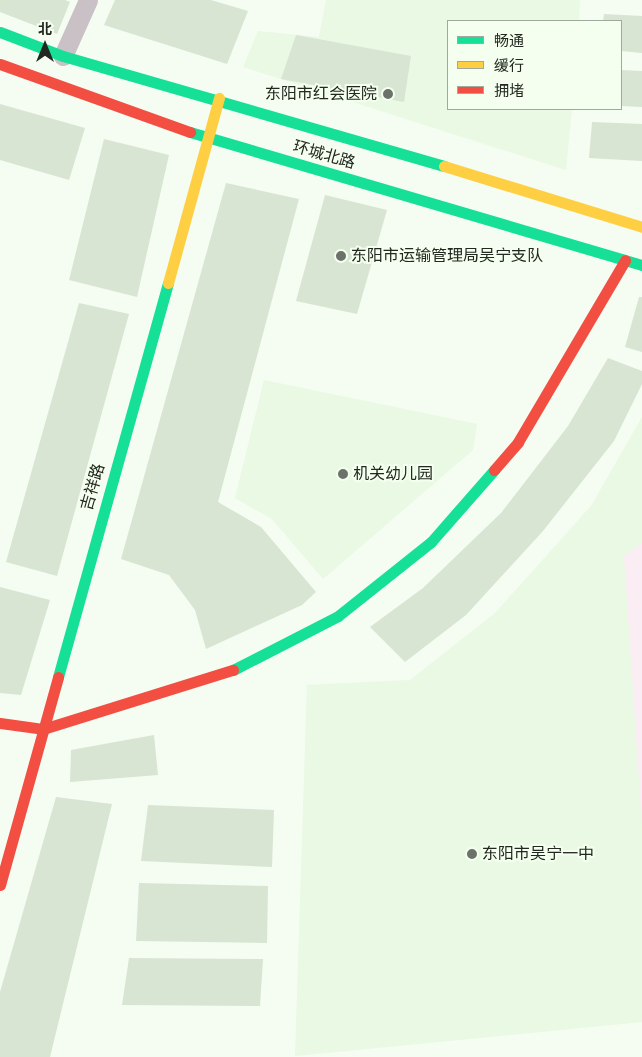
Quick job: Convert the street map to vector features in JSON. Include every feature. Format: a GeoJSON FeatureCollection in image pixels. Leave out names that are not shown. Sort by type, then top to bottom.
{"type":"FeatureCollection","features":[{"type":"Feature","properties":{"kind":"street"},"geometry":{"type":"LineString","coordinates":[[63,56],[88,0]]}},
{"type":"Feature","properties":{"kind":"street","name":"环城北路"},"geometry":{"type":"LineString","coordinates":[[0,32],[63,56],[219,98],[642,227]]}},
{"type":"Feature","properties":{"kind":"street","name":"环城北路"},"geometry":{"type":"LineString","coordinates":[[0,64],[208,138],[642,265]]}},
{"type":"Feature","properties":{"kind":"street","name":"吉祥路"},"geometry":{"type":"LineString","coordinates":[[0,885],[219,98]]}},
{"type":"Feature","properties":{"kind":"street"},"geometry":{"type":"LineString","coordinates":[[0,723],[42,729],[245,666],[338,616],[431,542],[518,442],[625,260]]}},
{"type":"Feature","properties":{"kind":"shaded area","name":"东阳市红会医院"},"geometry":{"type":"Polygon","coordinates":[[[326,0],[580,0],[579,20],[447,20],[447,110],[572,110],[566,170],[243,67],[258,31],[319,37],[326,0]]]}},
{"type":"Feature","properties":{"kind":"shaded area","name":"机关幼儿园"},"geometry":{"type":"Polygon","coordinates":[[[264,380],[477,424],[473,450],[323,579],[272,519],[235,498],[264,380]]]}},
{"type":"Feature","properties":{"kind":"shaded area","name":"东阳市吴宁一中"},"geometry":{"type":"Polygon","coordinates":[[[642,417],[642,1022],[295,1056],[307,685],[410,680],[495,613],[591,506],[642,417]]]}},
{"type":"Feature","properties":{"kind":"shaded area"},"geometry":{"type":"Polygon","coordinates":[[[642,543],[642,827],[624,556],[642,543]]]}},
{"type":"Feature","properties":{"kind":"building"},"geometry":{"type":"Polygon","coordinates":[[[0,0],[65,0],[70,2],[57,34],[0,12],[0,0]]]}},
{"type":"Feature","properties":{"kind":"building"},"geometry":{"type":"Polygon","coordinates":[[[115,0],[211,0],[248,11],[227,64],[104,25],[115,0]]]}},
{"type":"Feature","properties":{"kind":"building"},"geometry":{"type":"Polygon","coordinates":[[[604,14],[642,16],[642,53],[622,51],[622,20],[603,20],[604,14]]]}},
{"type":"Feature","properties":{"kind":"building"},"geometry":{"type":"Polygon","coordinates":[[[296,35],[411,56],[404,102],[281,79],[296,35]]]}},
{"type":"Feature","properties":{"kind":"building"},"geometry":{"type":"Polygon","coordinates":[[[622,70],[642,71],[642,107],[622,106],[622,70]]]}},
{"type":"Feature","properties":{"kind":"building"},"geometry":{"type":"Polygon","coordinates":[[[0,104],[85,128],[69,180],[0,160],[0,104]]]}},
{"type":"Feature","properties":{"kind":"building"},"geometry":{"type":"Polygon","coordinates":[[[592,122],[642,124],[642,161],[589,158],[592,122]]]}},
{"type":"Feature","properties":{"kind":"building"},"geometry":{"type":"Polygon","coordinates":[[[104,139],[169,155],[137,297],[69,280],[104,139]]]}},
{"type":"Feature","properties":{"kind":"building"},"geometry":{"type":"Polygon","coordinates":[[[226,183],[299,199],[218,502],[261,527],[316,592],[302,605],[206,649],[195,610],[169,575],[121,559],[226,183]]]}},
{"type":"Feature","properties":{"kind":"building","name":"东阳市运输管理局吴宁支队"},"geometry":{"type":"Polygon","coordinates":[[[325,195],[387,210],[357,314],[296,301],[325,195]]]}},
{"type":"Feature","properties":{"kind":"building"},"geometry":{"type":"Polygon","coordinates":[[[639,297],[642,297],[642,352],[625,347],[639,297]]]}},
{"type":"Feature","properties":{"kind":"building"},"geometry":{"type":"Polygon","coordinates":[[[79,303],[129,314],[57,576],[6,562],[79,303]]]}},
{"type":"Feature","properties":{"kind":"building"},"geometry":{"type":"Polygon","coordinates":[[[608,358],[642,371],[642,384],[614,441],[543,531],[466,615],[405,662],[370,627],[423,588],[501,513],[568,426],[608,358]]]}},
{"type":"Feature","properties":{"kind":"building"},"geometry":{"type":"Polygon","coordinates":[[[0,587],[50,600],[21,695],[0,693],[0,587]]]}},
{"type":"Feature","properties":{"kind":"building"},"geometry":{"type":"Polygon","coordinates":[[[154,735],[158,775],[70,782],[71,750],[154,735]]]}},
{"type":"Feature","properties":{"kind":"building"},"geometry":{"type":"Polygon","coordinates":[[[56,797],[112,804],[50,1057],[0,1057],[0,992],[56,797]]]}},
{"type":"Feature","properties":{"kind":"building"},"geometry":{"type":"Polygon","coordinates":[[[148,805],[274,810],[272,867],[141,861],[148,805]]]}},
{"type":"Feature","properties":{"kind":"building"},"geometry":{"type":"Polygon","coordinates":[[[139,883],[268,886],[267,943],[136,941],[139,883]]]}},
{"type":"Feature","properties":{"kind":"building"},"geometry":{"type":"Polygon","coordinates":[[[129,958],[263,959],[260,1006],[122,1005],[129,958]]]}},
{"type":"Feature","properties":{"kind":"traffic: fast"},"geometry":{"type":"LineString","coordinates":[[0,32],[63,56],[444,166]]}},
{"type":"Feature","properties":{"kind":"traffic: fast"},"geometry":{"type":"LineString","coordinates":[[190,132],[642,265]]}},
{"type":"Feature","properties":{"kind":"traffic: fast"},"geometry":{"type":"LineString","coordinates":[[58,677],[168,283]]}},
{"type":"Feature","properties":{"kind":"traffic: fast"},"geometry":{"type":"LineString","coordinates":[[233,670],[338,616],[431,542],[494,470]]}},
{"type":"Feature","properties":{"kind":"traffic: slow"},"geometry":{"type":"LineString","coordinates":[[168,283],[219,98]]}},
{"type":"Feature","properties":{"kind":"traffic: slow"},"geometry":{"type":"LineString","coordinates":[[444,166],[642,227]]}},
{"type":"Feature","properties":{"kind":"traffic: jam"},"geometry":{"type":"LineString","coordinates":[[0,64],[190,132]]}},
{"type":"Feature","properties":{"kind":"traffic: jam"},"geometry":{"type":"LineString","coordinates":[[494,470],[518,442],[625,260]]}},
{"type":"Feature","properties":{"kind":"traffic: jam"},"geometry":{"type":"LineString","coordinates":[[0,723],[43,729],[233,670]]}},
{"type":"Feature","properties":{"kind":"traffic: jam"},"geometry":{"type":"LineString","coordinates":[[0,885],[58,677]]}},
{"type":"Feature","properties":{"kind":"place","name":"东阳市红会医院"},"geometry":{"type":"Point","coordinates":[388,94]}},
{"type":"Feature","properties":{"kind":"place","name":"东阳市运输管理局吴宁支队"},"geometry":{"type":"Point","coordinates":[341,256]}},
{"type":"Feature","properties":{"kind":"place","name":"机关幼儿园"},"geometry":{"type":"Point","coordinates":[343,474]}},
{"type":"Feature","properties":{"kind":"place","name":"东阳市吴宁一中"},"geometry":{"type":"Point","coordinates":[472,854]}}]}
